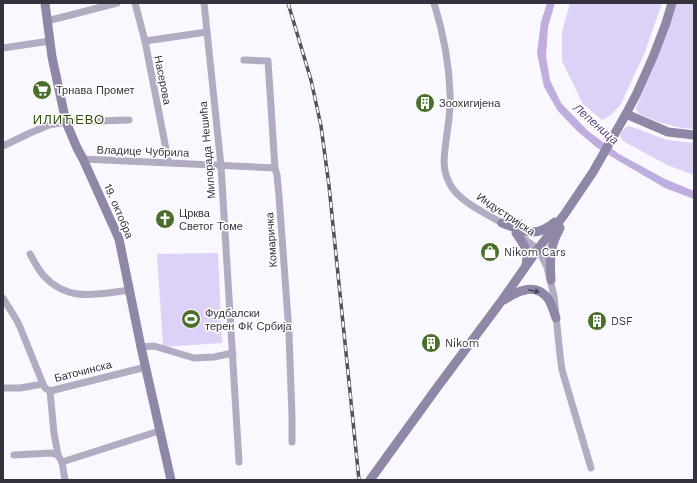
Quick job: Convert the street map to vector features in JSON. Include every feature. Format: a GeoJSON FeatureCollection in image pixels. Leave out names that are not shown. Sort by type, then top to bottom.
{"type":"FeatureCollection","features":[{"type":"Feature","properties":{"kind":"street","name":"19. октобра"},"geometry":{"type":"LineString","coordinates":[[45,3],[52,56],[66,122],[119,239],[140,347],[146,367],[171,480]]}},
{"type":"Feature","properties":{"kind":"street"},"geometry":{"type":"LineString","coordinates":[[47,20],[117,3]]}},
{"type":"Feature","properties":{"kind":"street","name":"Насерова"},"geometry":{"type":"LineString","coordinates":[[135,3],[168,162]]}},
{"type":"Feature","properties":{"kind":"street","name":"Милорада Нешића"},"geometry":{"type":"LineString","coordinates":[[204,3],[221,166],[240,462]]}},
{"type":"Feature","properties":{"kind":"street","name":"Индустријска"},"geometry":{"type":"LineString","coordinates":[[434,3],[445,44],[450,76],[450,95],[444,156],[445,174],[451,187],[467,202],[502,223],[538,249],[547,267],[554,296],[562,370],[591,468]]}},
{"type":"Feature","properties":{"kind":"street"},"geometry":{"type":"LineString","coordinates":[[370,480],[377,468],[564,215],[593,172],[637,93],[653,58],[672,3]]}},
{"type":"Feature","properties":{"kind":"street"},"geometry":{"type":"LineString","coordinates":[[144,41],[207,32]]}},
{"type":"Feature","properties":{"kind":"street"},"geometry":{"type":"LineString","coordinates":[[3,48],[50,41]]}},
{"type":"Feature","properties":{"kind":"street","name":"Комаричка"},"geometry":{"type":"LineString","coordinates":[[244,60],[268,61],[275,168],[279,196],[289,333],[292,442]]}},
{"type":"Feature","properties":{"kind":"street"},"geometry":{"type":"LineString","coordinates":[[626,114],[668,132],[694,135]]}},
{"type":"Feature","properties":{"kind":"street"},"geometry":{"type":"LineString","coordinates":[[3,146],[30,132],[49,125],[66,122],[129,120]]}},
{"type":"Feature","properties":{"kind":"street","name":"Владице Чубрила"},"geometry":{"type":"LineString","coordinates":[[83,159],[275,168]]}},
{"type":"Feature","properties":{"kind":"street"},"geometry":{"type":"LineString","coordinates":[[551,280],[551,247],[561,224],[574,207],[578,193]]}},
{"type":"Feature","properties":{"kind":"street"},"geometry":{"type":"LineString","coordinates":[[502,223],[528,232],[535,232],[542,231],[550,227],[564,215]]}},
{"type":"Feature","properties":{"kind":"street"},"geometry":{"type":"LineString","coordinates":[[516,233],[524,244],[528,255],[525,267]]}},
{"type":"Feature","properties":{"kind":"street"},"geometry":{"type":"LineString","coordinates":[[30,254],[43,274],[65,291],[82,295],[130,290]]}},
{"type":"Feature","properties":{"kind":"street"},"geometry":{"type":"LineString","coordinates":[[500,303],[520,291],[528,289],[535,290],[540,292],[549,301],[556,318]]}},
{"type":"Feature","properties":{"kind":"street"},"geometry":{"type":"LineString","coordinates":[[3,298],[5,304],[20,327],[43,384]]}},
{"type":"Feature","properties":{"kind":"street"},"geometry":{"type":"LineString","coordinates":[[140,347],[154,346],[194,358],[214,357],[232,353]]}},
{"type":"Feature","properties":{"kind":"street","name":"Баточинска"},"geometry":{"type":"LineString","coordinates":[[3,388],[20,388],[43,384],[45,388],[50,391],[146,367]]}},
{"type":"Feature","properties":{"kind":"street"},"geometry":{"type":"LineString","coordinates":[[50,391],[54,433],[65,480]]}},
{"type":"Feature","properties":{"kind":"street"},"geometry":{"type":"LineString","coordinates":[[62,462],[159,431]]}},
{"type":"Feature","properties":{"kind":"street"},"geometry":{"type":"LineString","coordinates":[[14,455],[58,454]]}},
{"type":"Feature","properties":{"kind":"shaded area"},"geometry":{"type":"Polygon","coordinates":[[[547,3],[555,3],[548,27],[546,56],[550,80],[561,103],[588,131],[619,154],[665,179],[694,191],[694,199],[665,188],[596,147],[576,130],[558,111],[544,87],[537,53],[541,22],[547,3]]]}},
{"type":"Feature","properties":{"kind":"shaded area"},"geometry":{"type":"Polygon","coordinates":[[[570,3],[662,3],[645,52],[621,104],[611,115],[602,120],[583,104],[562,61],[562,32],[570,3]]]}},
{"type":"Feature","properties":{"kind":"shaded area"},"geometry":{"type":"Polygon","coordinates":[[[676,3],[694,3],[694,129],[672,126],[658,122],[638,113],[636,108],[657,59],[676,3]]]}},
{"type":"Feature","properties":{"kind":"shaded area"},"geometry":{"type":"Polygon","coordinates":[[[628,126],[667,140],[694,143],[694,175],[667,165],[623,141],[620,136],[622,131],[628,126]]]}},
{"type":"Feature","properties":{"kind":"shaded area","name":"Фудбалски терен ФК Србија"},"geometry":{"type":"Polygon","coordinates":[[[218,253],[222,343],[163,347],[157,254],[218,253]]]}},
{"type":"Feature","properties":{"kind":"railway"},"geometry":{"type":"LineString","coordinates":[[288,3],[311,80],[321,126],[329,186],[359,480]]}},
{"type":"Feature","properties":{"kind":"place","name":"Трнава Промет"},"geometry":{"type":"Point","coordinates":[42,90]}},
{"type":"Feature","properties":{"kind":"place","name":"Зоохигијена"},"geometry":{"type":"Point","coordinates":[425,103]}},
{"type":"Feature","properties":{"kind":"place","name":"Црква Светог Томе"},"geometry":{"type":"Point","coordinates":[165,219]}},
{"type":"Feature","properties":{"kind":"place","name":"Nikom Cars"},"geometry":{"type":"Point","coordinates":[490,252]}},
{"type":"Feature","properties":{"kind":"place","name":"Фудбалски терен ФК Србија"},"geometry":{"type":"Point","coordinates":[191,319]}},
{"type":"Feature","properties":{"kind":"place","name":"DSF"},"geometry":{"type":"Point","coordinates":[597,321]}},
{"type":"Feature","properties":{"kind":"place","name":"Nikom"},"geometry":{"type":"Point","coordinates":[431,343]}},
{"type":"Feature","properties":{"kind":"district","name":"ИЛИЋЕВО"},"geometry":{"type":"Point","coordinates":[69,119]}},
{"type":"Feature","properties":{"kind":"water label","name":"Лепеница"},"geometry":{"type":"Point","coordinates":[596,124]}}]}
